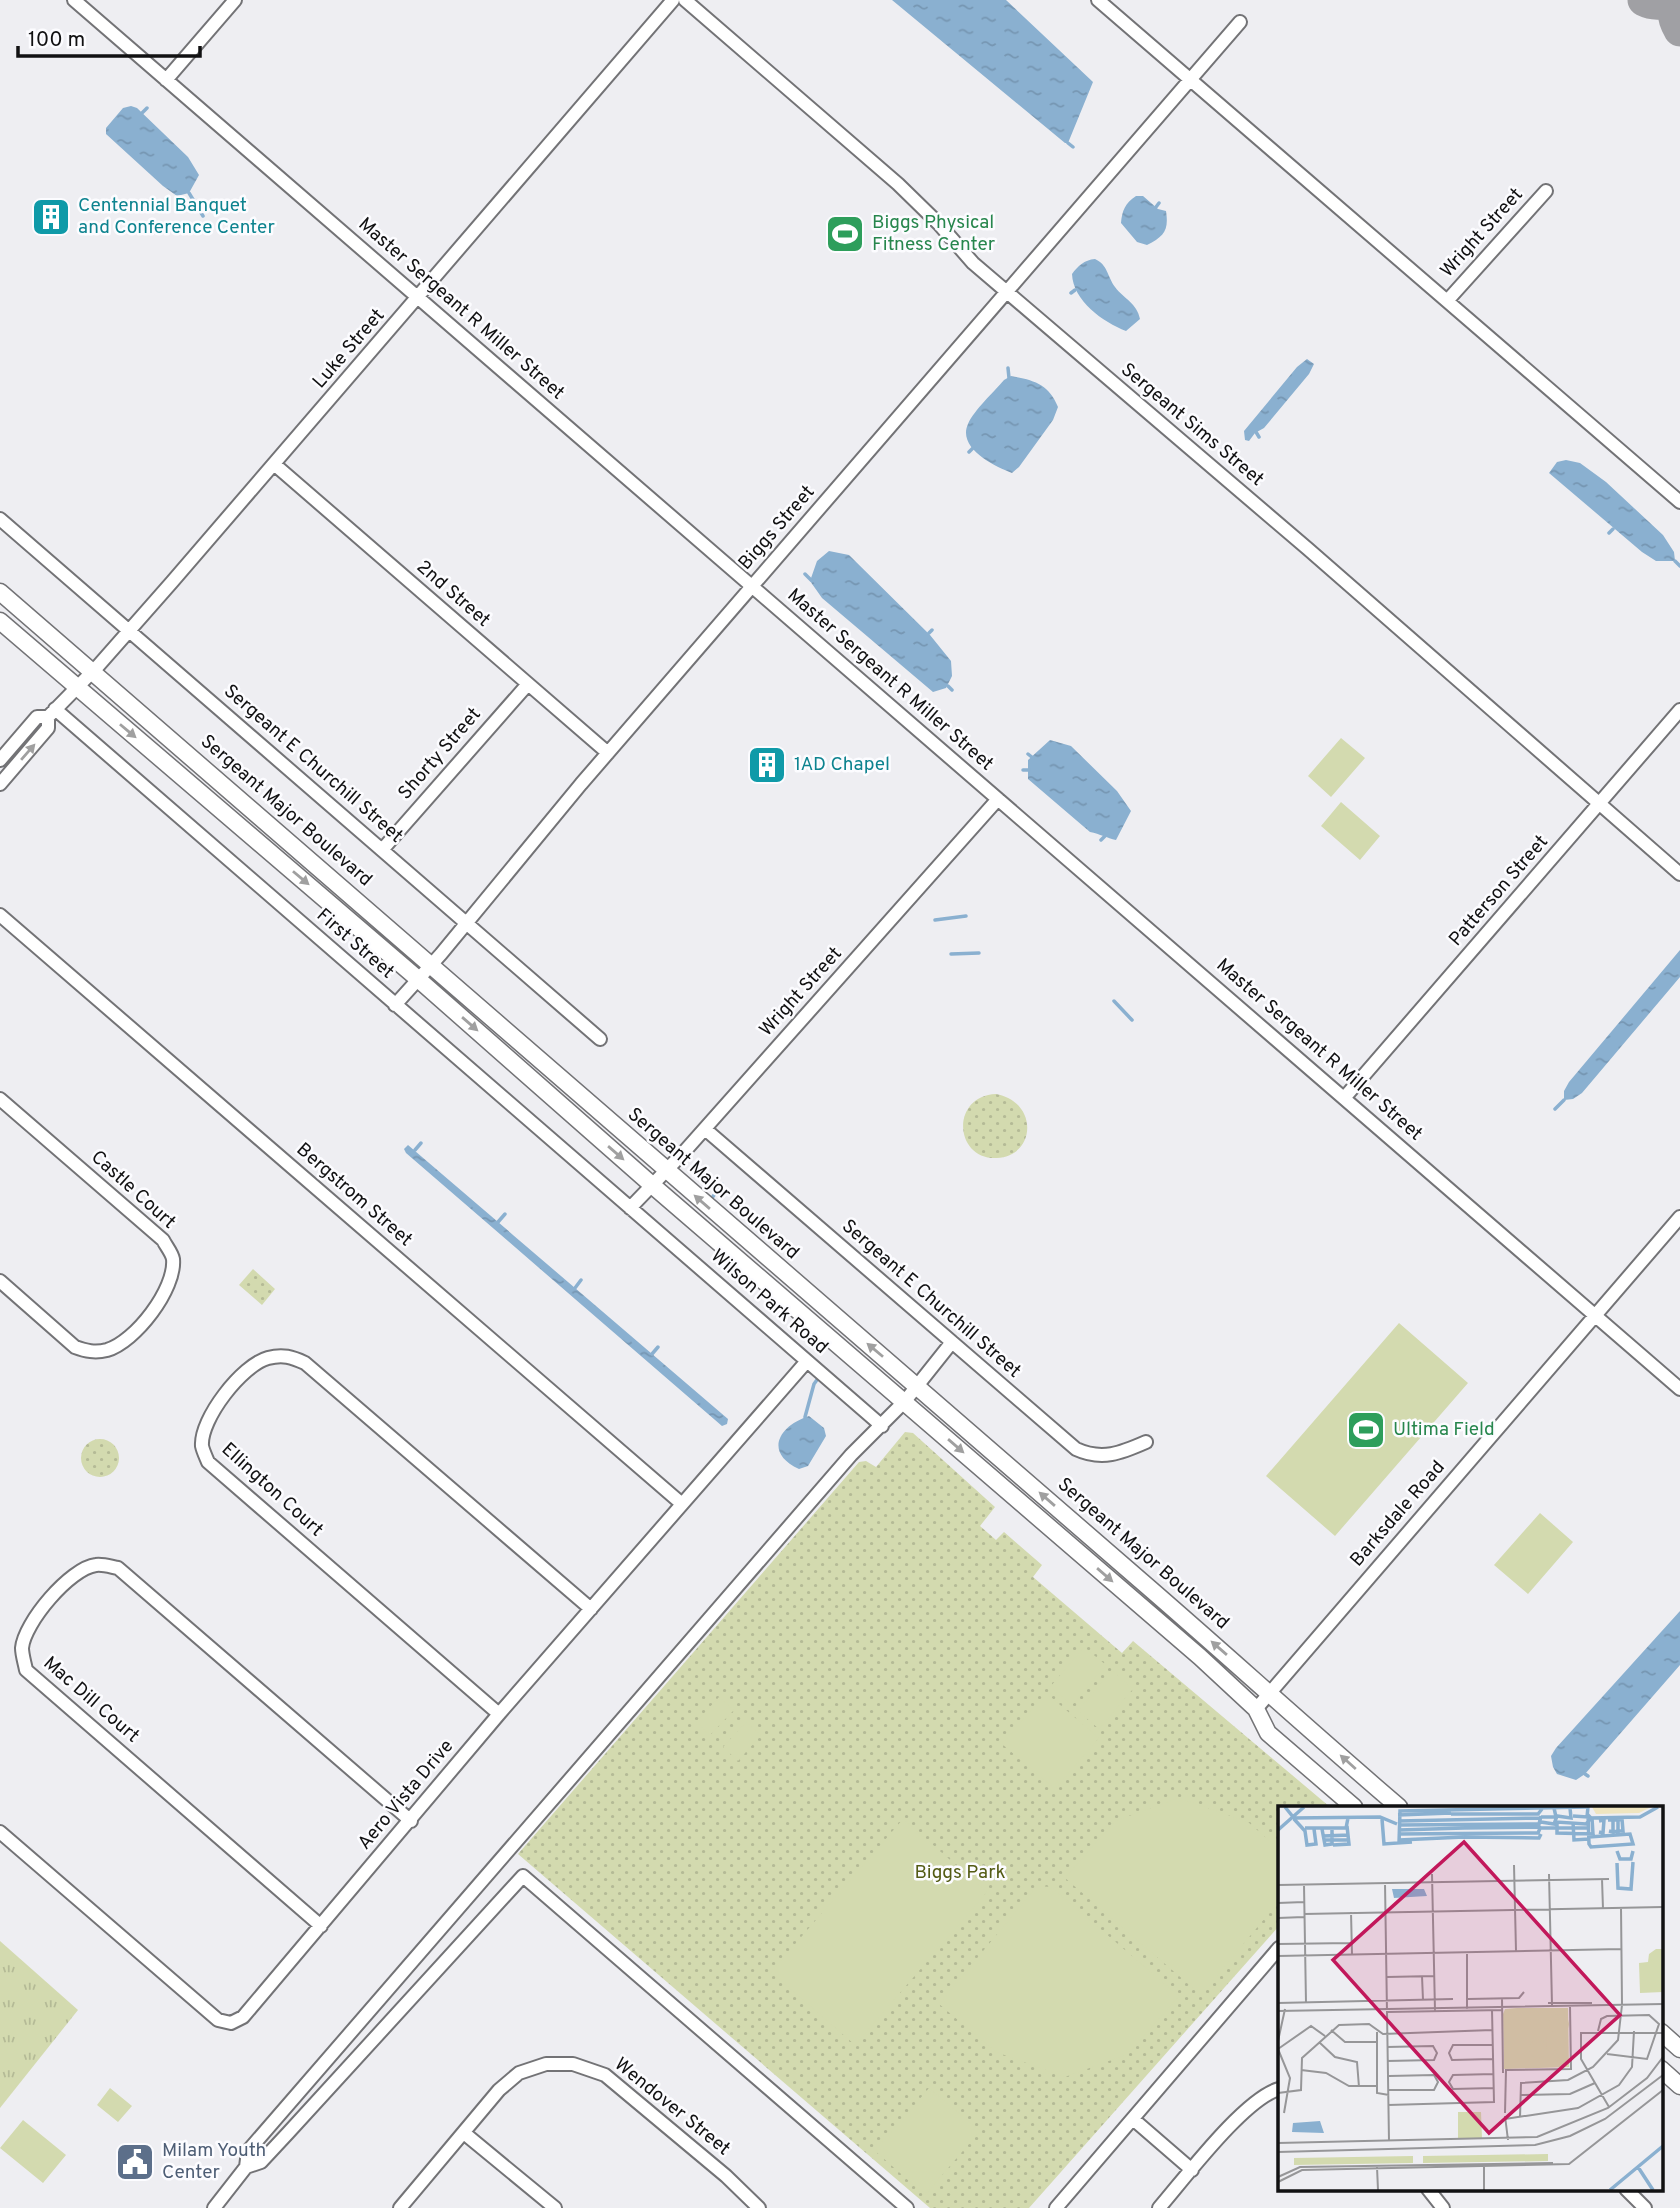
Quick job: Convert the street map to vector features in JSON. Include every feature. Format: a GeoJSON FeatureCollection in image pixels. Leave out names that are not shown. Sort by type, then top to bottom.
{"type":"FeatureCollection","features":[{"type":"Feature","properties":{"kind":"street","name":"Master Sergeant R Miller Street"},"geometry":{"type":"LineString","coordinates":[[74,0],[1680,1389]]}},
{"type":"Feature","properties":{"kind":"street"},"geometry":{"type":"LineString","coordinates":[[166,80],[235,0]]}},
{"type":"Feature","properties":{"kind":"street","name":"Luke Street"},"geometry":{"type":"LineString","coordinates":[[0,784],[48,728],[52,713],[129,631],[673,0]]}},
{"type":"Feature","properties":{"kind":"street","name":"Sergeant Sims Street"},"geometry":{"type":"LineString","coordinates":[[685,0],[906,190],[973,263],[1308,549],[1680,874]]}},
{"type":"Feature","properties":{"kind":"street"},"geometry":{"type":"LineString","coordinates":[[1098,0],[1680,502]]}},
{"type":"Feature","properties":{"kind":"street","name":"Biggs Street"},"geometry":{"type":"LineString","coordinates":[[395,1005],[608,753],[1240,22]]}},
{"type":"Feature","properties":{"kind":"street","name":"Wright Street"},"geometry":{"type":"LineString","coordinates":[[1447,301],[1546,191]]}},
{"type":"Feature","properties":{"kind":"street","name":"2nd Street"},"geometry":{"type":"LineString","coordinates":[[274,464],[608,753]]}},
{"type":"Feature","properties":{"kind":"street","name":"Sergeant E Churchill Street"},"geometry":{"type":"LineString","coordinates":[[0,519],[600,1039]]}},
{"type":"Feature","properties":{"kind":"street","name":"Sergeant Major Boulevard"},"geometry":{"type":"LineString","coordinates":[[0,592],[1270,1692],[1398,1806]]}},
{"type":"Feature","properties":{"kind":"street","name":"Sergeant Major Boulevard"},"geometry":{"type":"LineString","coordinates":[[0,621],[418,979],[652,1185],[1200,1657],[1256,1709],[1268,1733],[1353,1806]]}},
{"type":"Feature","properties":{"kind":"street","name":"Shorty Street"},"geometry":{"type":"LineString","coordinates":[[382,849],[528,684]]}},
{"type":"Feature","properties":{"kind":"street","name":"Patterson Street"},"geometry":{"type":"LineString","coordinates":[[1345,1097],[1680,710]]}},
{"type":"Feature","properties":{"kind":"street","name":"Luke Street"},"geometry":{"type":"LineString","coordinates":[[0,760],[37,717],[52,713]]}},
{"type":"Feature","properties":{"kind":"street","name":"First Street"},"geometry":{"type":"LineString","coordinates":[[52,713],[630,1208]]}},
{"type":"Feature","properties":{"kind":"street","name":"Wright Street"},"geometry":{"type":"LineString","coordinates":[[630,1208],[705,1129],[998,799]]}},
{"type":"Feature","properties":{"kind":"street","name":"Bergstrom Street"},"geometry":{"type":"LineString","coordinates":[[0,915],[682,1504]]}},
{"type":"Feature","properties":{"kind":"street","name":"Castle Court"},"geometry":{"type":"LineString","coordinates":[[0,1099],[163,1240],[173,1258],[171,1279],[162,1298],[147,1319],[110,1350],[90,1352],[75,1346],[0,1281]]}},
{"type":"Feature","properties":{"kind":"street","name":"Sergeant E Churchill Street"},"geometry":{"type":"LineString","coordinates":[[705,1129],[1076,1449],[1111,1456],[1146,1442]]}},
{"type":"Feature","properties":{"kind":"street","name":"Wilson Park Road"},"geometry":{"type":"LineString","coordinates":[[630,1208],[882,1426]]}},
{"type":"Feature","properties":{"kind":"street","name":"Barksdale Road"},"geometry":{"type":"LineString","coordinates":[[1256,1709],[1680,1217]]}},
{"type":"Feature","properties":{"kind":"street"},"geometry":{"type":"LineString","coordinates":[[246,2167],[248,2151],[275,2119],[851,1455],[905,1401],[952,1342]]}},
{"type":"Feature","properties":{"kind":"street","name":"Ellington Court"},"geometry":{"type":"LineString","coordinates":[[499,1714],[208,1462],[202,1447],[205,1427],[229,1388],[266,1358],[289,1355],[305,1363],[591,1609]]}},
{"type":"Feature","properties":{"kind":"street","name":"Aero Vista Drive"},"geometry":{"type":"LineString","coordinates":[[0,1832],[219,2020],[231,2023],[243,2017],[499,1714],[807,1361]]}},
{"type":"Feature","properties":{"kind":"street","name":"Mac Dill Court"},"geometry":{"type":"LineString","coordinates":[[321,1926],[26,1670],[22,1648],[31,1625],[49,1599],[71,1578],[95,1565],[118,1568],[411,1821]]}},
{"type":"Feature","properties":{"kind":"street"},"geometry":{"type":"LineString","coordinates":[[214,2208],[246,2167],[261,2161],[288,2133],[523,1876],[907,2208]]}},
{"type":"Feature","properties":{"kind":"street"},"geometry":{"type":"LineString","coordinates":[[1055,2208],[1278,1949]]}},
{"type":"Feature","properties":{"kind":"street"},"geometry":{"type":"LineString","coordinates":[[1662,2033],[1680,2049]]}},
{"type":"Feature","properties":{"kind":"street","name":"Wendover Street"},"geometry":{"type":"LineString","coordinates":[[400,2208],[499,2091],[519,2073],[546,2064],[573,2063],[605,2075],[726,2176],[759,2208]]}},
{"type":"Feature","properties":{"kind":"street"},"geometry":{"type":"LineString","coordinates":[[1662,2070],[1680,2086]]}},
{"type":"Feature","properties":{"kind":"street"},"geometry":{"type":"LineString","coordinates":[[1159,2208],[1242,2113],[1260,2097],[1278,2089]]}},
{"type":"Feature","properties":{"kind":"street"},"geometry":{"type":"LineString","coordinates":[[1133,2119],[1192,2170]]}},
{"type":"Feature","properties":{"kind":"street"},"geometry":{"type":"LineString","coordinates":[[464,2133],[555,2208]]}},
{"type":"Feature","properties":{"kind":"street"},"geometry":{"type":"LineString","coordinates":[[1429,2190],[1443,2208]]}},
{"type":"Feature","properties":{"kind":"street"},"geometry":{"type":"LineString","coordinates":[[1627,2190],[1645,2208]]}},
{"type":"Feature","properties":{"kind":"green space"},"geometry":{"type":"Polygon","coordinates":[[[1341,738],[1365,758],[1331,797],[1308,776],[1341,738]]]}},
{"type":"Feature","properties":{"kind":"green space"},"geometry":{"type":"Polygon","coordinates":[[[1341,802],[1380,836],[1360,860],[1321,826],[1341,802]]]}},
{"type":"Feature","properties":{"kind":"green space"},"geometry":{"type":"Polygon","coordinates":[[[996,1094],[1010,1099],[1020,1107],[1027,1128],[1025,1139],[1019,1148],[1010,1155],[997,1158],[983,1156],[972,1149],[963,1128],[971,1105],[981,1097],[996,1094]]]}},
{"type":"Feature","properties":{"kind":"green space"},"geometry":{"type":"Polygon","coordinates":[[[253,1269],[275,1289],[262,1305],[239,1285],[253,1269]]]}},
{"type":"Feature","properties":{"kind":"green space","name":"Ultima Field"},"geometry":{"type":"Polygon","coordinates":[[[1399,1323],[1468,1383],[1335,1536],[1266,1476],[1399,1323]]]}},
{"type":"Feature","properties":{"kind":"green space","name":"Biggs Park"},"geometry":{"type":"Polygon","coordinates":[[[905,1432],[913,1433],[995,1507],[980,1526],[996,1540],[1004,1532],[1042,1565],[1033,1577],[1122,1653],[1133,1641],[1329,1806],[1278,1806],[1278,1927],[1029,2208],[930,2208],[518,1854],[859,1462],[866,1461],[876,1467],[905,1432]]]}},
{"type":"Feature","properties":{"kind":"green space"},"geometry":{"type":"Polygon","coordinates":[[[100,1439],[114,1444],[119,1458],[114,1472],[100,1477],[86,1472],[81,1458],[86,1444],[100,1439]]]}},
{"type":"Feature","properties":{"kind":"green space"},"geometry":{"type":"Polygon","coordinates":[[[1540,1513],[1573,1542],[1528,1594],[1494,1565],[1540,1513]]]}},
{"type":"Feature","properties":{"kind":"green space"},"geometry":{"type":"Polygon","coordinates":[[[1084,1647],[1106,1665],[1072,1705],[1050,1687],[1084,1647]]]}},
{"type":"Feature","properties":{"kind":"green space"},"geometry":{"type":"Polygon","coordinates":[[[1112,1670],[1133,1689],[1099,1729],[1078,1711],[1112,1670]]]}},
{"type":"Feature","properties":{"kind":"green space"},"geometry":{"type":"Polygon","coordinates":[[[1046,1693],[1099,1738],[1055,1789],[1002,1744],[1046,1693]]]}},
{"type":"Feature","properties":{"kind":"green space"},"geometry":{"type":"Polygon","coordinates":[[[719,1697],[734,1710],[710,1735],[696,1722],[719,1697]]]}},
{"type":"Feature","properties":{"kind":"green space"},"geometry":{"type":"Polygon","coordinates":[[[746,1722],[761,1735],[738,1761],[723,1747],[746,1722]]]}},
{"type":"Feature","properties":{"kind":"green space"},"geometry":{"type":"Polygon","coordinates":[[[1179,1798],[1248,1822],[1278,1848],[1278,1902],[1207,1988],[1193,1988],[1065,1878],[1115,1821],[1179,1798]]]}},
{"type":"Feature","properties":{"kind":"green space"},"geometry":{"type":"Polygon","coordinates":[[[903,1819],[987,1892],[855,2045],[771,1972],[903,1819]]]}},
{"type":"Feature","properties":{"kind":"green space"},"geometry":{"type":"Polygon","coordinates":[[[1037,1886],[1051,1887],[1179,1996],[1128,2054],[1065,2077],[996,2052],[939,2004],[1037,1886]]]}},
{"type":"Feature","properties":{"kind":"green space"},"geometry":{"type":"Polygon","coordinates":[[[0,1941],[78,2010],[0,2108],[0,1941]]]}},
{"type":"Feature","properties":{"kind":"green space"},"geometry":{"type":"Polygon","coordinates":[[[110,2088],[132,2106],[118,2122],[97,2105],[110,2088]]]}},
{"type":"Feature","properties":{"kind":"green space"},"geometry":{"type":"Polygon","coordinates":[[[929,2088],[980,2131],[925,2195],[875,2151],[929,2088]]]}},
{"type":"Feature","properties":{"kind":"green space"},"geometry":{"type":"Polygon","coordinates":[[[23,2120],[66,2155],[43,2183],[0,2148],[23,2120]]]}},
{"type":"Feature","properties":{"kind":"water"},"geometry":{"type":"Polygon","coordinates":[[[892,0],[1006,0],[1093,82],[1068,143],[1065,143],[892,0]]]}},
{"type":"Feature","properties":{"kind":"water"},"geometry":{"type":"Polygon","coordinates":[[[123,108],[137,108],[188,157],[199,175],[189,193],[177,196],[106,134],[106,128],[123,108]]]}},
{"type":"Feature","properties":{"kind":"water"},"geometry":{"type":"Polygon","coordinates":[[[1136,196],[1143,196],[1158,209],[1166,211],[1167,223],[1164,232],[1147,245],[1137,242],[1121,223],[1125,208],[1136,196]]]}},
{"type":"Feature","properties":{"kind":"water"},"geometry":{"type":"Polygon","coordinates":[[[1095,259],[1102,264],[1115,287],[1138,314],[1140,319],[1126,331],[1099,316],[1083,302],[1074,284],[1074,271],[1084,262],[1095,259]]]}},
{"type":"Feature","properties":{"kind":"water"},"geometry":{"type":"Polygon","coordinates":[[[1307,359],[1314,364],[1309,374],[1264,428],[1255,433],[1249,441],[1245,440],[1244,431],[1297,367],[1307,359]]]}},
{"type":"Feature","properties":{"kind":"water"},"geometry":{"type":"Polygon","coordinates":[[[1011,376],[1040,384],[1050,393],[1058,407],[1053,420],[1012,473],[979,455],[972,448],[966,433],[975,413],[1004,380],[1011,376]]]}},
{"type":"Feature","properties":{"kind":"water"},"geometry":{"type":"Polygon","coordinates":[[[1566,460],[1580,463],[1606,482],[1663,535],[1674,552],[1675,561],[1656,561],[1642,552],[1549,473],[1557,462],[1566,460]]]}},
{"type":"Feature","properties":{"kind":"water"},"geometry":{"type":"Polygon","coordinates":[[[829,551],[849,555],[930,635],[951,661],[952,676],[946,688],[933,692],[822,598],[810,581],[817,561],[829,551]]]}},
{"type":"Feature","properties":{"kind":"water"},"geometry":{"type":"Polygon","coordinates":[[[1050,740],[1071,746],[1117,791],[1131,811],[1116,840],[1090,832],[1028,779],[1028,760],[1050,740]]]}},
{"type":"Feature","properties":{"kind":"water"},"geometry":{"type":"Polygon","coordinates":[[[1680,950],[1680,977],[1582,1093],[1573,1099],[1564,1100],[1564,1091],[1569,1082],[1680,950]]]}},
{"type":"Feature","properties":{"kind":"water"},"geometry":{"type":"Polygon","coordinates":[[[408,1145],[728,1419],[727,1424],[722,1426],[406,1153],[404,1149],[408,1145]]]}},
{"type":"Feature","properties":{"kind":"water"},"geometry":{"type":"Polygon","coordinates":[[[809,1416],[824,1428],[826,1436],[808,1466],[799,1469],[781,1455],[779,1440],[789,1426],[809,1416]]]}},
{"type":"Feature","properties":{"kind":"water"},"geometry":{"type":"Polygon","coordinates":[[[1680,1611],[1680,1665],[1585,1774],[1576,1780],[1557,1774],[1551,1756],[1556,1748],[1680,1611]]]}},
{"type":"Feature","properties":{"kind":"waterway"},"geometry":{"type":"LineString","coordinates":[[142,113],[147,108]]}},
{"type":"Feature","properties":{"kind":"waterway"},"geometry":{"type":"LineString","coordinates":[[1068,143],[1073,147]]}},
{"type":"Feature","properties":{"kind":"waterway"},"geometry":{"type":"LineString","coordinates":[[189,193],[203,216]]}},
{"type":"Feature","properties":{"kind":"waterway"},"geometry":{"type":"LineString","coordinates":[[1156,207],[1159,203]]}},
{"type":"Feature","properties":{"kind":"waterway"},"geometry":{"type":"LineString","coordinates":[[1071,293],[1075,290]]}},
{"type":"Feature","properties":{"kind":"waterway"},"geometry":{"type":"LineString","coordinates":[[1008,368],[1009,378]]}},
{"type":"Feature","properties":{"kind":"waterway"},"geometry":{"type":"LineString","coordinates":[[1256,432],[1259,437]]}},
{"type":"Feature","properties":{"kind":"waterway"},"geometry":{"type":"LineString","coordinates":[[969,452],[973,448]]}},
{"type":"Feature","properties":{"kind":"waterway"},"geometry":{"type":"LineString","coordinates":[[1609,533],[1613,529]]}},
{"type":"Feature","properties":{"kind":"waterway"},"geometry":{"type":"LineString","coordinates":[[1675,561],[1680,566]]}},
{"type":"Feature","properties":{"kind":"waterway"},"geometry":{"type":"LineString","coordinates":[[805,574],[811,580]]}},
{"type":"Feature","properties":{"kind":"waterway"},"geometry":{"type":"LineString","coordinates":[[929,633],[932,630]]}},
{"type":"Feature","properties":{"kind":"waterway"},"geometry":{"type":"LineString","coordinates":[[948,686],[952,690]]}},
{"type":"Feature","properties":{"kind":"waterway"},"geometry":{"type":"LineString","coordinates":[[1028,754],[1033,758]]}},
{"type":"Feature","properties":{"kind":"waterway"},"geometry":{"type":"LineString","coordinates":[[1023,770],[1029,770]]}},
{"type":"Feature","properties":{"kind":"waterway"},"geometry":{"type":"LineString","coordinates":[[1101,840],[1105,836]]}},
{"type":"Feature","properties":{"kind":"waterway"},"geometry":{"type":"LineString","coordinates":[[935,920],[966,916]]}},
{"type":"Feature","properties":{"kind":"waterway"},"geometry":{"type":"LineString","coordinates":[[951,954],[979,953]]}},
{"type":"Feature","properties":{"kind":"waterway"},"geometry":{"type":"LineString","coordinates":[[1114,1001],[1132,1020]]}},
{"type":"Feature","properties":{"kind":"waterway"},"geometry":{"type":"LineString","coordinates":[[1555,1109],[1564,1100]]}},
{"type":"Feature","properties":{"kind":"waterway"},"geometry":{"type":"LineString","coordinates":[[415,1150],[421,1143]]}},
{"type":"Feature","properties":{"kind":"waterway"},"geometry":{"type":"LineString","coordinates":[[709,1202],[722,1184]]}},
{"type":"Feature","properties":{"kind":"waterway"},"geometry":{"type":"LineString","coordinates":[[498,1222],[505,1214]]}},
{"type":"Feature","properties":{"kind":"waterway"},"geometry":{"type":"LineString","coordinates":[[575,1288],[581,1280]]}},
{"type":"Feature","properties":{"kind":"waterway"},"geometry":{"type":"LineString","coordinates":[[652,1354],[658,1347]]}},
{"type":"Feature","properties":{"kind":"waterway"},"geometry":{"type":"LineString","coordinates":[[805,1417],[814,1384],[819,1377]]}},
{"type":"Feature","properties":{"kind":"taxiway"},"geometry":{"type":"LineString","coordinates":[[1644,0],[1651,3],[1672,0]]}},
{"type":"Feature","properties":{"kind":"taxiway"},"geometry":{"type":"LineString","coordinates":[[1676,0],[1674,15],[1680,30]]}},
{"type":"Feature","properties":{"kind":"place","name":"Centennial Banquet and Conference Center"},"geometry":{"type":"Point","coordinates":[51,217]}},
{"type":"Feature","properties":{"kind":"place","name":"Biggs Physical Fitness Center"},"geometry":{"type":"Point","coordinates":[845,234]}},
{"type":"Feature","properties":{"kind":"place","name":"1AD Chapel"},"geometry":{"type":"Point","coordinates":[767,765]}},
{"type":"Feature","properties":{"kind":"place","name":"Ultima Field"},"geometry":{"type":"Point","coordinates":[1366,1430]}},
{"type":"Feature","properties":{"kind":"place","name":"Milam Youth Center"},"geometry":{"type":"Point","coordinates":[135,2162]}}]}
